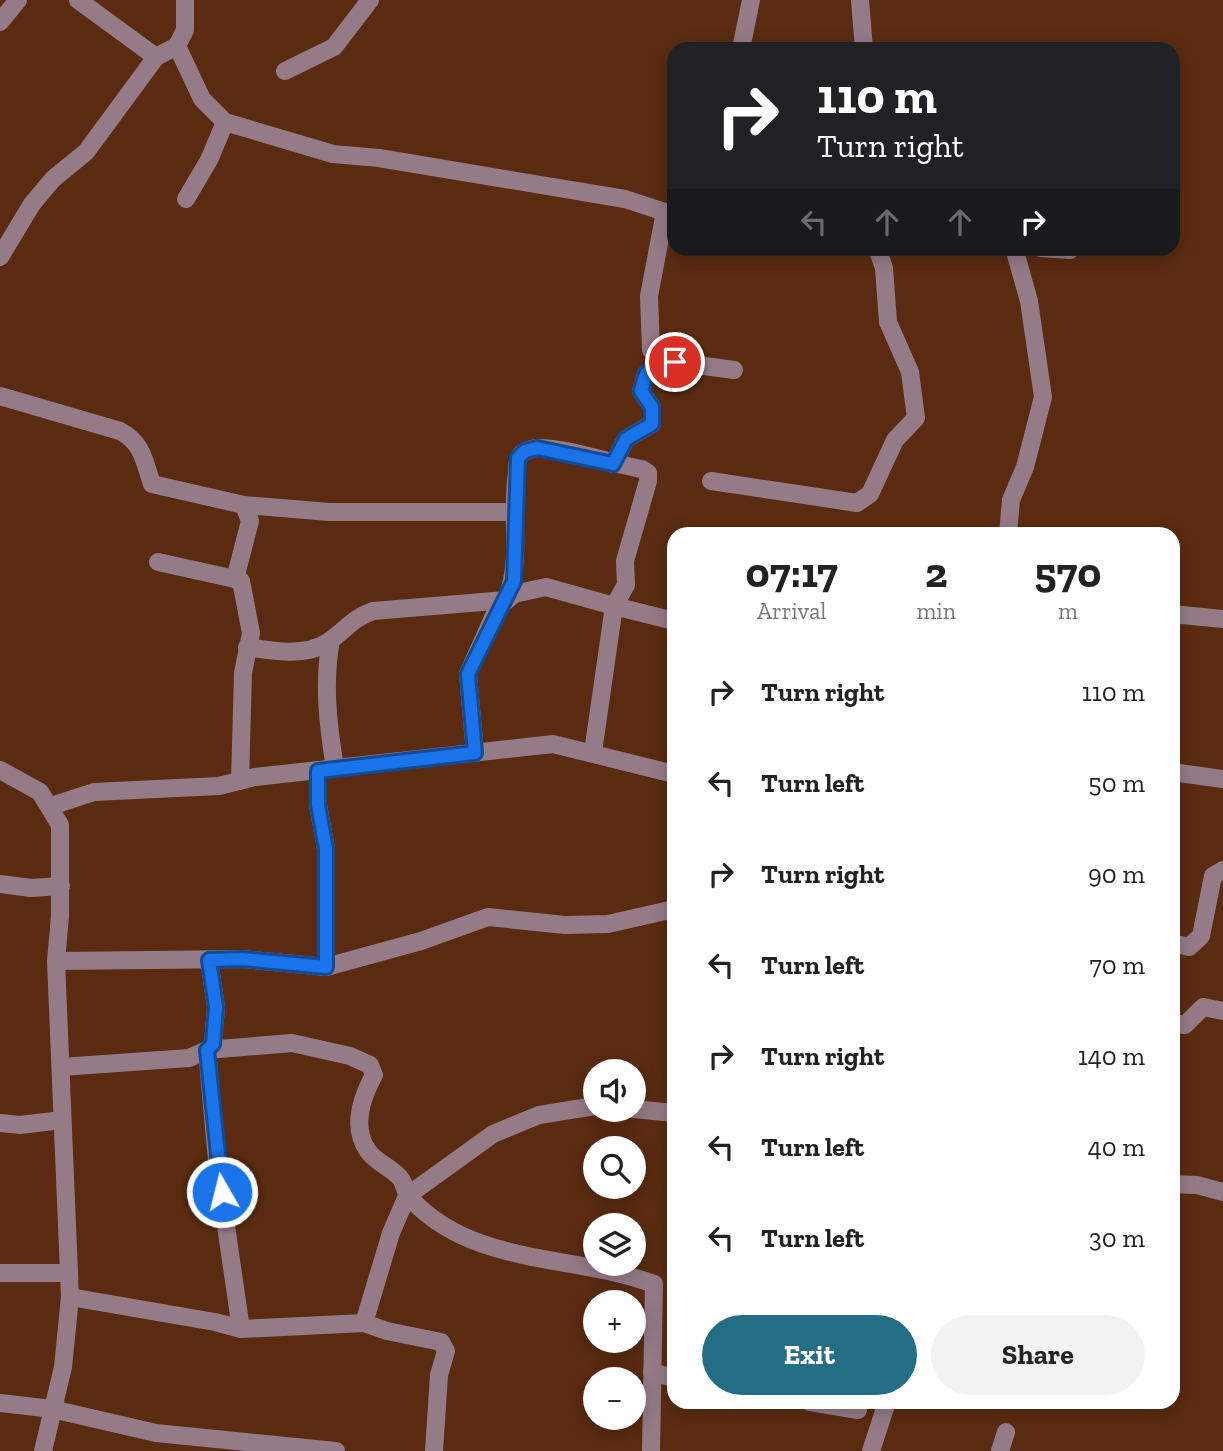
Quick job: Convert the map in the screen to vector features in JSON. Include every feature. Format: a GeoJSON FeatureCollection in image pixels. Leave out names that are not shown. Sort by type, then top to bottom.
{"type":"FeatureCollection","features":[{"type":"Feature","properties":{"kind":"street"},"geometry":{"type":"LineString","coordinates":[[0,22],[18,0]]}},
{"type":"Feature","properties":{"kind":"street"},"geometry":{"type":"LineString","coordinates":[[78,0],[156,57]]}},
{"type":"Feature","properties":{"kind":"street"},"geometry":{"type":"LineString","coordinates":[[0,257],[32,204],[53,179],[86,152],[156,57],[177,46],[186,30],[185,0]]}},
{"type":"Feature","properties":{"kind":"street"},"geometry":{"type":"LineString","coordinates":[[285,71],[334,47],[370,0]]}},
{"type":"Feature","properties":{"kind":"street"},"geometry":{"type":"LineString","coordinates":[[742,42],[751,0]]}},
{"type":"Feature","properties":{"kind":"street"},"geometry":{"type":"LineString","coordinates":[[860,0],[863,42]]}},
{"type":"Feature","properties":{"kind":"street"},"geometry":{"type":"LineString","coordinates":[[177,46],[202,99],[225,122],[333,154],[379,158],[625,199],[667,213]]}},
{"type":"Feature","properties":{"kind":"street"},"geometry":{"type":"LineString","coordinates":[[186,200],[209,160],[225,122]]}},
{"type":"Feature","properties":{"kind":"street"},"geometry":{"type":"LineString","coordinates":[[0,225],[17,231]]}},
{"type":"Feature","properties":{"kind":"street"},"geometry":{"type":"LineString","coordinates":[[667,229],[649,296],[651,350],[675,362],[734,370]]}},
{"type":"Feature","properties":{"kind":"street"},"geometry":{"type":"LineString","coordinates":[[711,481],[857,503],[870,494],[895,440],[916,418],[910,372],[888,322],[884,268],[880,256]]}},
{"type":"Feature","properties":{"kind":"street"},"geometry":{"type":"LineString","coordinates":[[1009,527],[1011,500],[1025,467],[1043,397],[1029,301],[1016,256]]}},
{"type":"Feature","properties":{"kind":"street"},"geometry":{"type":"LineString","coordinates":[[613,464],[626,439],[652,424],[652,407],[641,391],[646,374],[665,357]]}},
{"type":"Feature","properties":{"kind":"street"},"geometry":{"type":"LineString","coordinates":[[0,396],[120,431],[134,438],[141,447],[152,484],[244,505],[329,512],[514,512]]}},
{"type":"Feature","properties":{"kind":"street"},"geometry":{"type":"LineString","coordinates":[[506,600],[514,581],[516,560],[514,512],[518,458],[525,451],[537,448],[554,450],[642,468],[648,473],[625,561],[626,585],[614,606],[593,752]]}},
{"type":"Feature","properties":{"kind":"street"},"geometry":{"type":"LineString","coordinates":[[235,579],[250,521],[244,505]]}},
{"type":"Feature","properties":{"kind":"street"},"geometry":{"type":"LineString","coordinates":[[158,562],[242,581],[251,633],[243,673],[240,781]]}},
{"type":"Feature","properties":{"kind":"street"},"geometry":{"type":"LineString","coordinates":[[475,753],[468,674],[497,609],[514,594],[546,587],[667,619]]}},
{"type":"Feature","properties":{"kind":"street"},"geometry":{"type":"LineString","coordinates":[[247,647],[290,651],[318,648],[331,640],[354,618],[373,611],[506,600]]}},
{"type":"Feature","properties":{"kind":"street"},"geometry":{"type":"LineString","coordinates":[[1180,615],[1223,618]]}},
{"type":"Feature","properties":{"kind":"street"},"geometry":{"type":"LineString","coordinates":[[326,967],[326,849],[318,805],[326,770],[329,731],[325,670],[331,640]]}},
{"type":"Feature","properties":{"kind":"street"},"geometry":{"type":"LineString","coordinates":[[51,806],[94,792],[219,786],[326,770],[553,744],[667,772]]}},
{"type":"Feature","properties":{"kind":"street"},"geometry":{"type":"LineString","coordinates":[[0,770],[40,792],[61,825],[61,886],[56,961],[70,1297],[63,1367],[43,1451]]}},
{"type":"Feature","properties":{"kind":"street"},"geometry":{"type":"LineString","coordinates":[[1180,773],[1223,779]]}},
{"type":"Feature","properties":{"kind":"street"},"geometry":{"type":"LineString","coordinates":[[1180,945],[1189,947],[1200,936],[1213,876],[1223,870]]}},
{"type":"Feature","properties":{"kind":"street"},"geometry":{"type":"LineString","coordinates":[[0,884],[31,888],[61,886]]}},
{"type":"Feature","properties":{"kind":"street"},"geometry":{"type":"LineString","coordinates":[[56,961],[242,959],[326,967],[408,945],[488,917],[565,925],[608,924],[667,911]]}},
{"type":"Feature","properties":{"kind":"street"},"geometry":{"type":"LineString","coordinates":[[207,1050],[213,1044],[216,1007],[209,960]]}},
{"type":"Feature","properties":{"kind":"street"},"geometry":{"type":"LineString","coordinates":[[1180,1024],[1185,1025],[1203,1007],[1223,1011]]}},
{"type":"Feature","properties":{"kind":"street"},"geometry":{"type":"LineString","coordinates":[[61,1067],[189,1058],[207,1050],[292,1043],[350,1056],[370,1065],[374,1075],[361,1100],[359,1113],[363,1136],[367,1150],[401,1179],[407,1196],[463,1237],[506,1252],[654,1284],[651,1451]]}},
{"type":"Feature","properties":{"kind":"street"},"geometry":{"type":"LineString","coordinates":[[207,1050],[219,1171],[241,1329]]}},
{"type":"Feature","properties":{"kind":"street"},"geometry":{"type":"LineString","coordinates":[[364,1322],[391,1233],[407,1196],[493,1134],[539,1115],[583,1108]]}},
{"type":"Feature","properties":{"kind":"street"},"geometry":{"type":"LineString","coordinates":[[646,1110],[667,1112]]}},
{"type":"Feature","properties":{"kind":"street"},"geometry":{"type":"LineString","coordinates":[[0,1123],[20,1125],[62,1120]]}},
{"type":"Feature","properties":{"kind":"street"},"geometry":{"type":"LineString","coordinates":[[1180,1184],[1197,1185],[1223,1192]]}},
{"type":"Feature","properties":{"kind":"street"},"geometry":{"type":"LineString","coordinates":[[0,1273],[69,1273]]}},
{"type":"Feature","properties":{"kind":"street"},"geometry":{"type":"LineString","coordinates":[[70,1297],[241,1329],[364,1322],[387,1331],[441,1342],[446,1351],[439,1375],[434,1451]]}},
{"type":"Feature","properties":{"kind":"street"},"geometry":{"type":"LineString","coordinates":[[652,1372],[667,1376]]}},
{"type":"Feature","properties":{"kind":"street"},"geometry":{"type":"LineString","coordinates":[[0,1403],[52,1409],[156,1433],[335,1451]]}},
{"type":"Feature","properties":{"kind":"street"},"geometry":{"type":"LineString","coordinates":[[852,1409],[858,1410]]}},
{"type":"Feature","properties":{"kind":"street"},"geometry":{"type":"LineString","coordinates":[[871,1451],[885,1409]]}},
{"type":"Feature","properties":{"kind":"street"},"geometry":{"type":"LineString","coordinates":[[1000,1451],[1006,1432]]}},
{"type":"Feature","properties":{"kind":"route"},"geometry":{"type":"LineString","coordinates":[[222,1192],[207,1050],[213,1044],[216,1007],[215,985],[209,960],[262,960],[326,967],[326,849],[318,805],[318,771],[475,753],[468,674],[497,609],[506,600],[514,581],[514,512],[518,458],[525,451],[537,448],[613,464],[626,439],[652,424],[652,407],[641,391],[646,374],[665,357],[675,362]]}}]}
